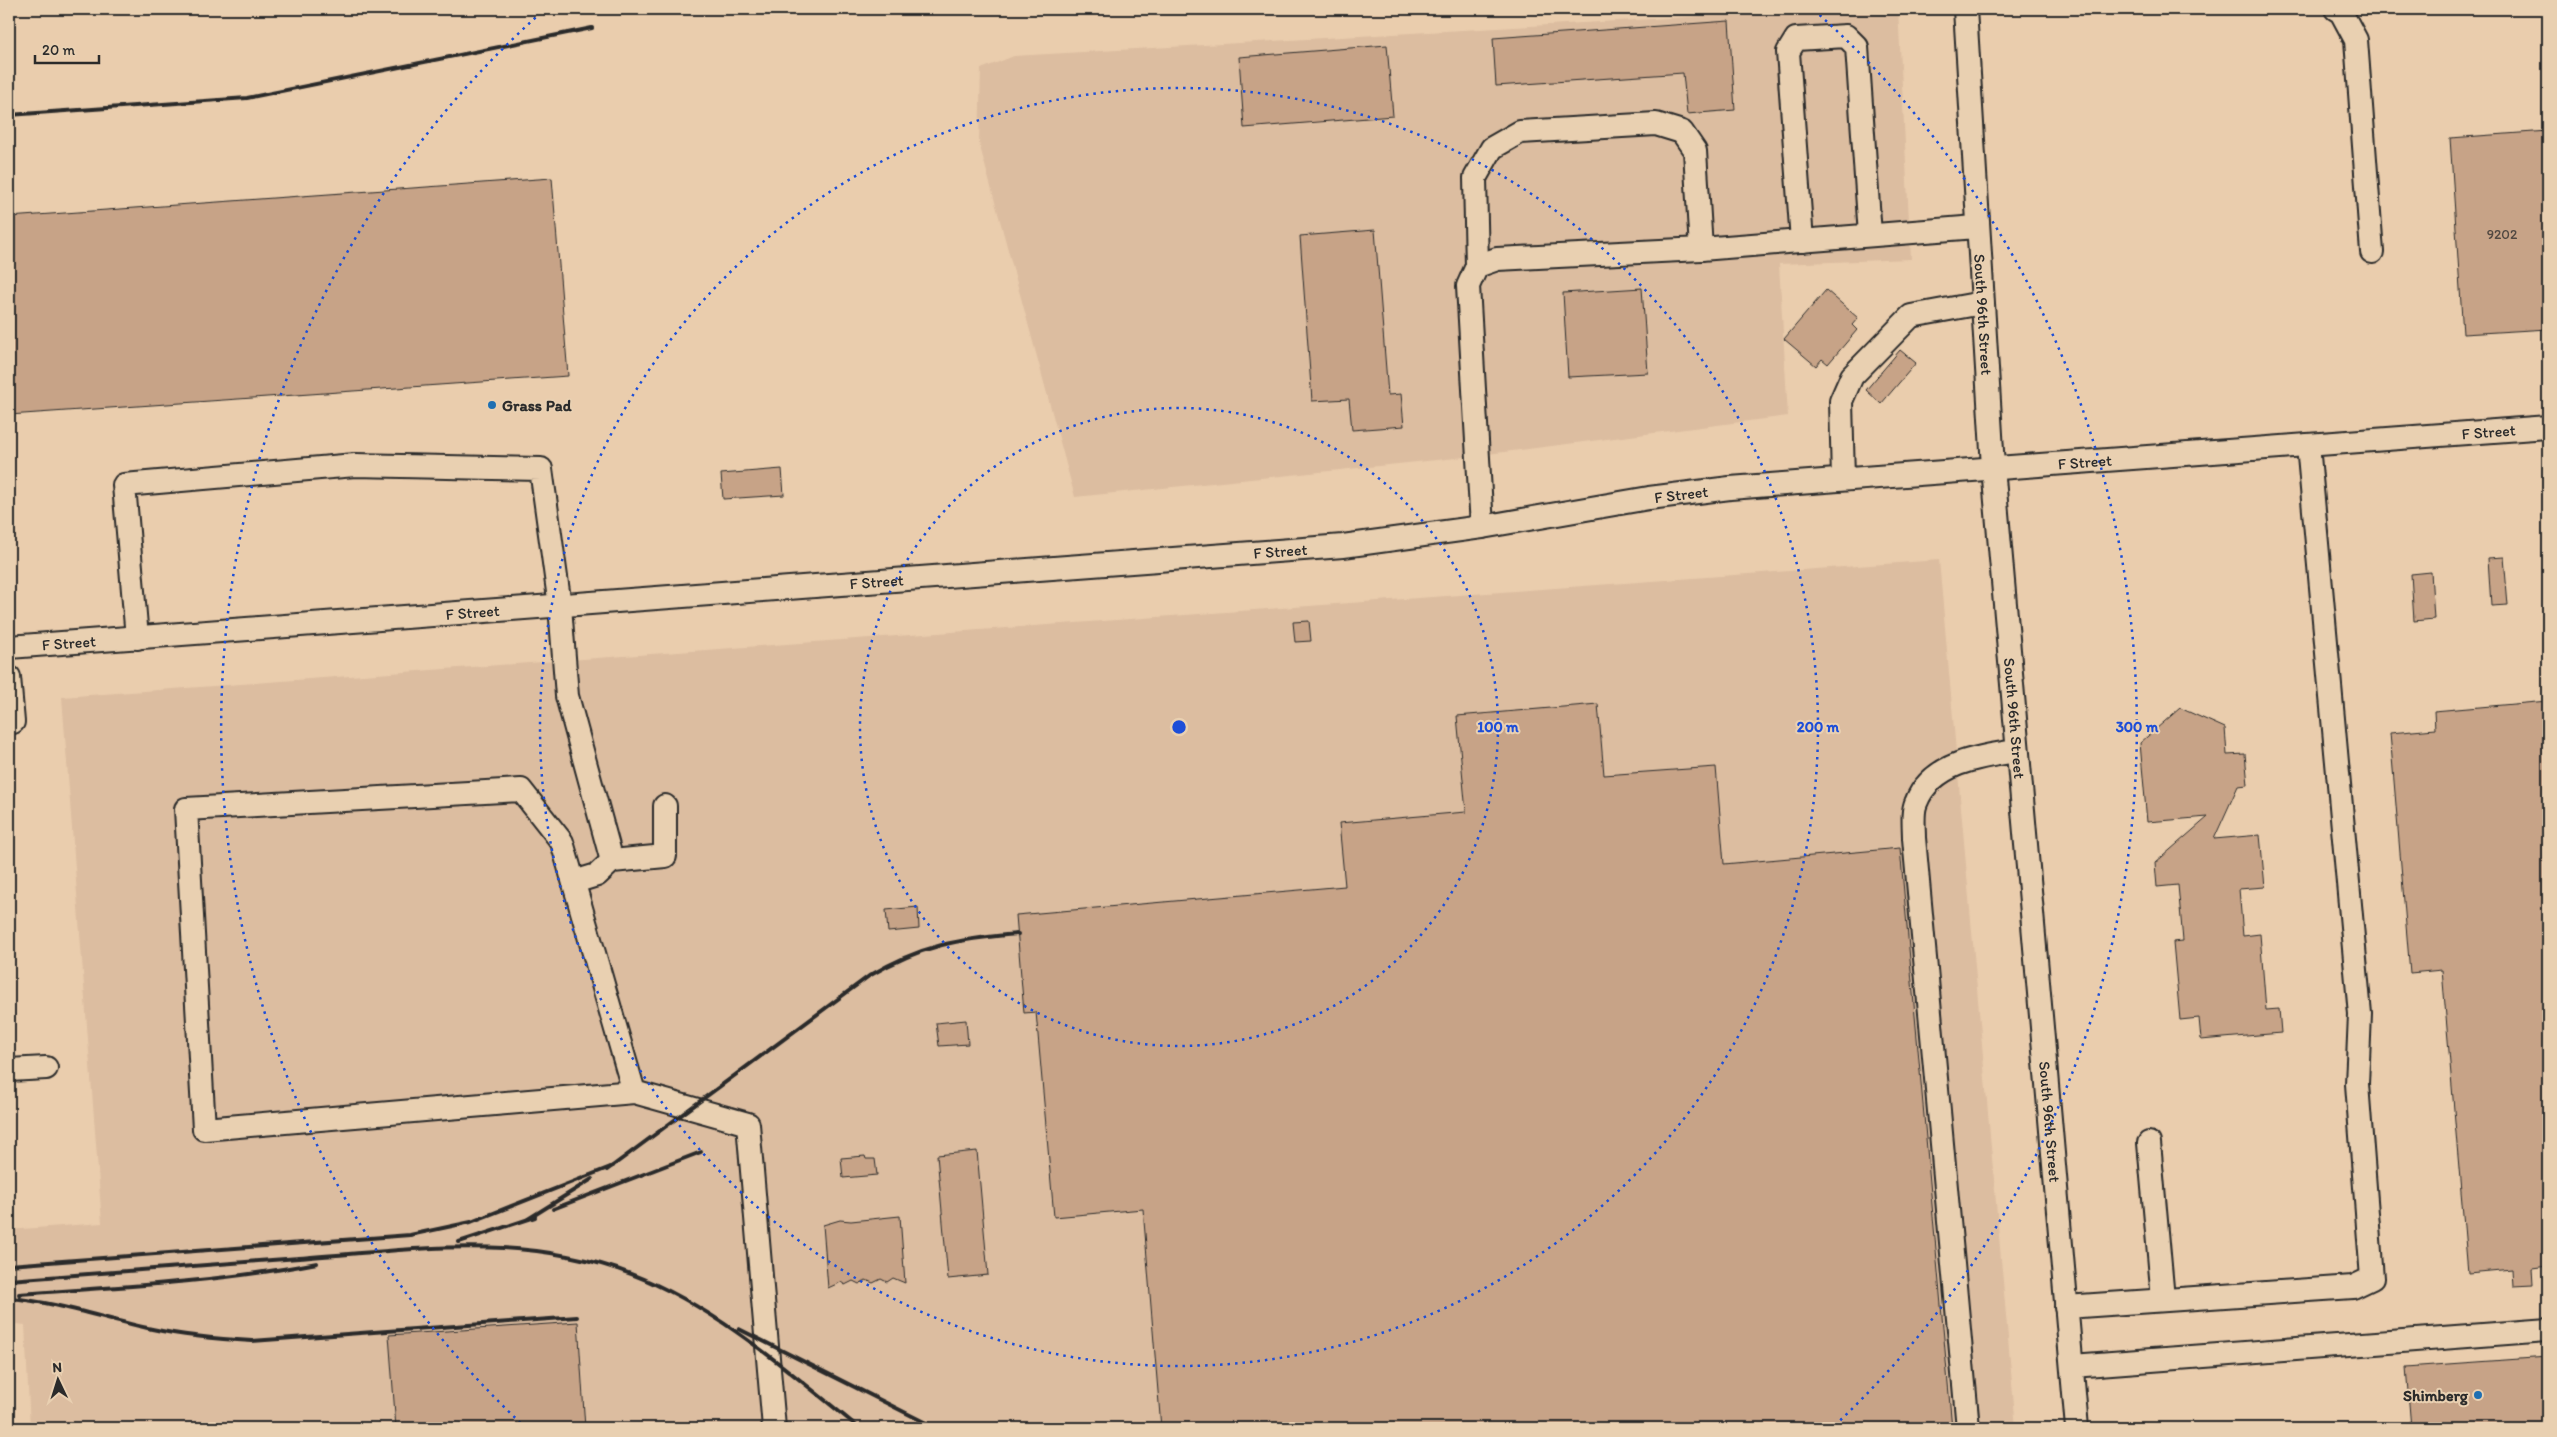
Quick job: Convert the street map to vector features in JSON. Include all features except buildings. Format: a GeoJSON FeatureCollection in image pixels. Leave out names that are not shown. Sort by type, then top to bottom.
{"type":"FeatureCollection","features":[{"type":"Feature","properties":{"kind":"street","name":"South 96th Street"},"geometry":{"type":"LineString","coordinates":[[1965,9],[1976,227],[1993,467],[2077,1428]]}},
{"type":"Feature","properties":{"kind":"street"},"geometry":{"type":"LineString","coordinates":[[2336,9],[2341,12],[2356,40],[2372,252]]}},
{"type":"Feature","properties":{"kind":"street"},"geometry":{"type":"LineString","coordinates":[[1802,241],[1788,52],[1796,39],[1846,36],[1857,46],[1870,236]]}},
{"type":"Feature","properties":{"kind":"street"},"geometry":{"type":"LineString","coordinates":[[1482,528],[1468,286],[1477,266],[1475,178],[1492,148],[1520,132],[1656,124],[1682,132],[1695,151],[1701,249]]}},
{"type":"Feature","properties":{"kind":"street"},"geometry":{"type":"LineString","coordinates":[[1477,266],[1497,259],[1701,249],[1976,227]]}},
{"type":"Feature","properties":{"kind":"street"},"geometry":{"type":"LineString","coordinates":[[1843,479],[1841,401],[1852,376],[1911,316],[1982,303]]}},
{"type":"Feature","properties":{"kind":"street","name":"F Street"},"geometry":{"type":"LineString","coordinates":[[9,647],[1194,559],[1343,546],[1482,528],[1649,498],[1730,488],[2548,427]]}},
{"type":"Feature","properties":{"kind":"street"},"geometry":{"type":"LineString","coordinates":[[2066,1307],[2353,1287],[2372,1278],[2357,1084],[2360,1014],[2308,445]]}},
{"type":"Feature","properties":{"kind":"street"},"geometry":{"type":"LineString","coordinates":[[137,638],[124,484],[355,465],[541,469],[560,606],[566,696],[612,861]]}},
{"type":"Feature","properties":{"kind":"street"},"geometry":{"type":"LineString","coordinates":[[9,677],[13,722],[9,722]]}},
{"type":"Feature","properties":{"kind":"street"},"geometry":{"type":"LineString","coordinates":[[1968,1428],[1914,838],[1915,804],[1933,778],[1956,765],[1978,756],[2017,751]]}},
{"type":"Feature","properties":{"kind":"street"},"geometry":{"type":"LineString","coordinates":[[634,1092],[562,842],[521,790],[186,809],[204,1129],[634,1092],[748,1124],[774,1428]]}},
{"type":"Feature","properties":{"kind":"street"},"geometry":{"type":"LineString","coordinates":[[574,882],[597,875],[612,861],[666,856],[665,806]]}},
{"type":"Feature","properties":{"kind":"street"},"geometry":{"type":"LineString","coordinates":[[9,1070],[46,1068]]}},
{"type":"Feature","properties":{"kind":"street"},"geometry":{"type":"LineString","coordinates":[[2149,1142],[2163,1300]]}},
{"type":"Feature","properties":{"kind":"street"},"geometry":{"type":"LineString","coordinates":[[2072,1366],[2548,1330]]}},
{"type":"Feature","properties":{"kind":"shaded area"},"geometry":{"type":"Polygon","coordinates":[[[1826,9],[1898,9],[1911,259],[1779,264],[1788,416],[1456,458],[1075,497],[979,143],[981,69],[1014,56],[1826,9]]]}},
{"type":"Feature","properties":{"kind":"shaded area"},"geometry":{"type":"Polygon","coordinates":[[[1939,560],[2016,1428],[30,1428],[25,1325],[9,1323],[9,1230],[102,1223],[62,697],[1939,560]]]}},
{"type":"Feature","properties":{"kind":"railway"},"geometry":{"type":"LineString","coordinates":[[9,115],[247,98],[592,28]]}},
{"type":"Feature","properties":{"kind":"railway"},"geometry":{"type":"LineString","coordinates":[[607,1170],[869,976],[906,957],[941,945],[977,938],[1018,934]]}},
{"type":"Feature","properties":{"kind":"railway"},"geometry":{"type":"LineString","coordinates":[[553,1209],[701,1152]]}},
{"type":"Feature","properties":{"kind":"railway"},"geometry":{"type":"LineString","coordinates":[[9,1265],[410,1235],[471,1222],[613,1166]]}},
{"type":"Feature","properties":{"kind":"railway"},"geometry":{"type":"LineString","coordinates":[[528,1219],[592,1179]]}},
{"type":"Feature","properties":{"kind":"railway"},"geometry":{"type":"LineString","coordinates":[[459,1242],[535,1217]]}},
{"type":"Feature","properties":{"kind":"railway"},"geometry":{"type":"LineString","coordinates":[[9,1280],[425,1248],[507,1248],[549,1253],[590,1261],[631,1274],[692,1304],[751,1342],[859,1428]]}},
{"type":"Feature","properties":{"kind":"railway"},"geometry":{"type":"LineString","coordinates":[[19,1294],[206,1279],[280,1270],[317,1263]]}},
{"type":"Feature","properties":{"kind":"railway"},"geometry":{"type":"LineString","coordinates":[[9,1298],[45,1303],[164,1331],[202,1337],[252,1341],[577,1317]]}},
{"type":"Feature","properties":{"kind":"railway"},"geometry":{"type":"LineString","coordinates":[[739,1329],[936,1428]]}},
{"type":"Feature","properties":{"kind":"place","name":"Grass Pad"},"geometry":{"type":"Point","coordinates":[492,405]}},
{"type":"Feature","properties":{"kind":"place","name":"Shimberg"},"geometry":{"type":"Point","coordinates":[2478,1395]}}]}
